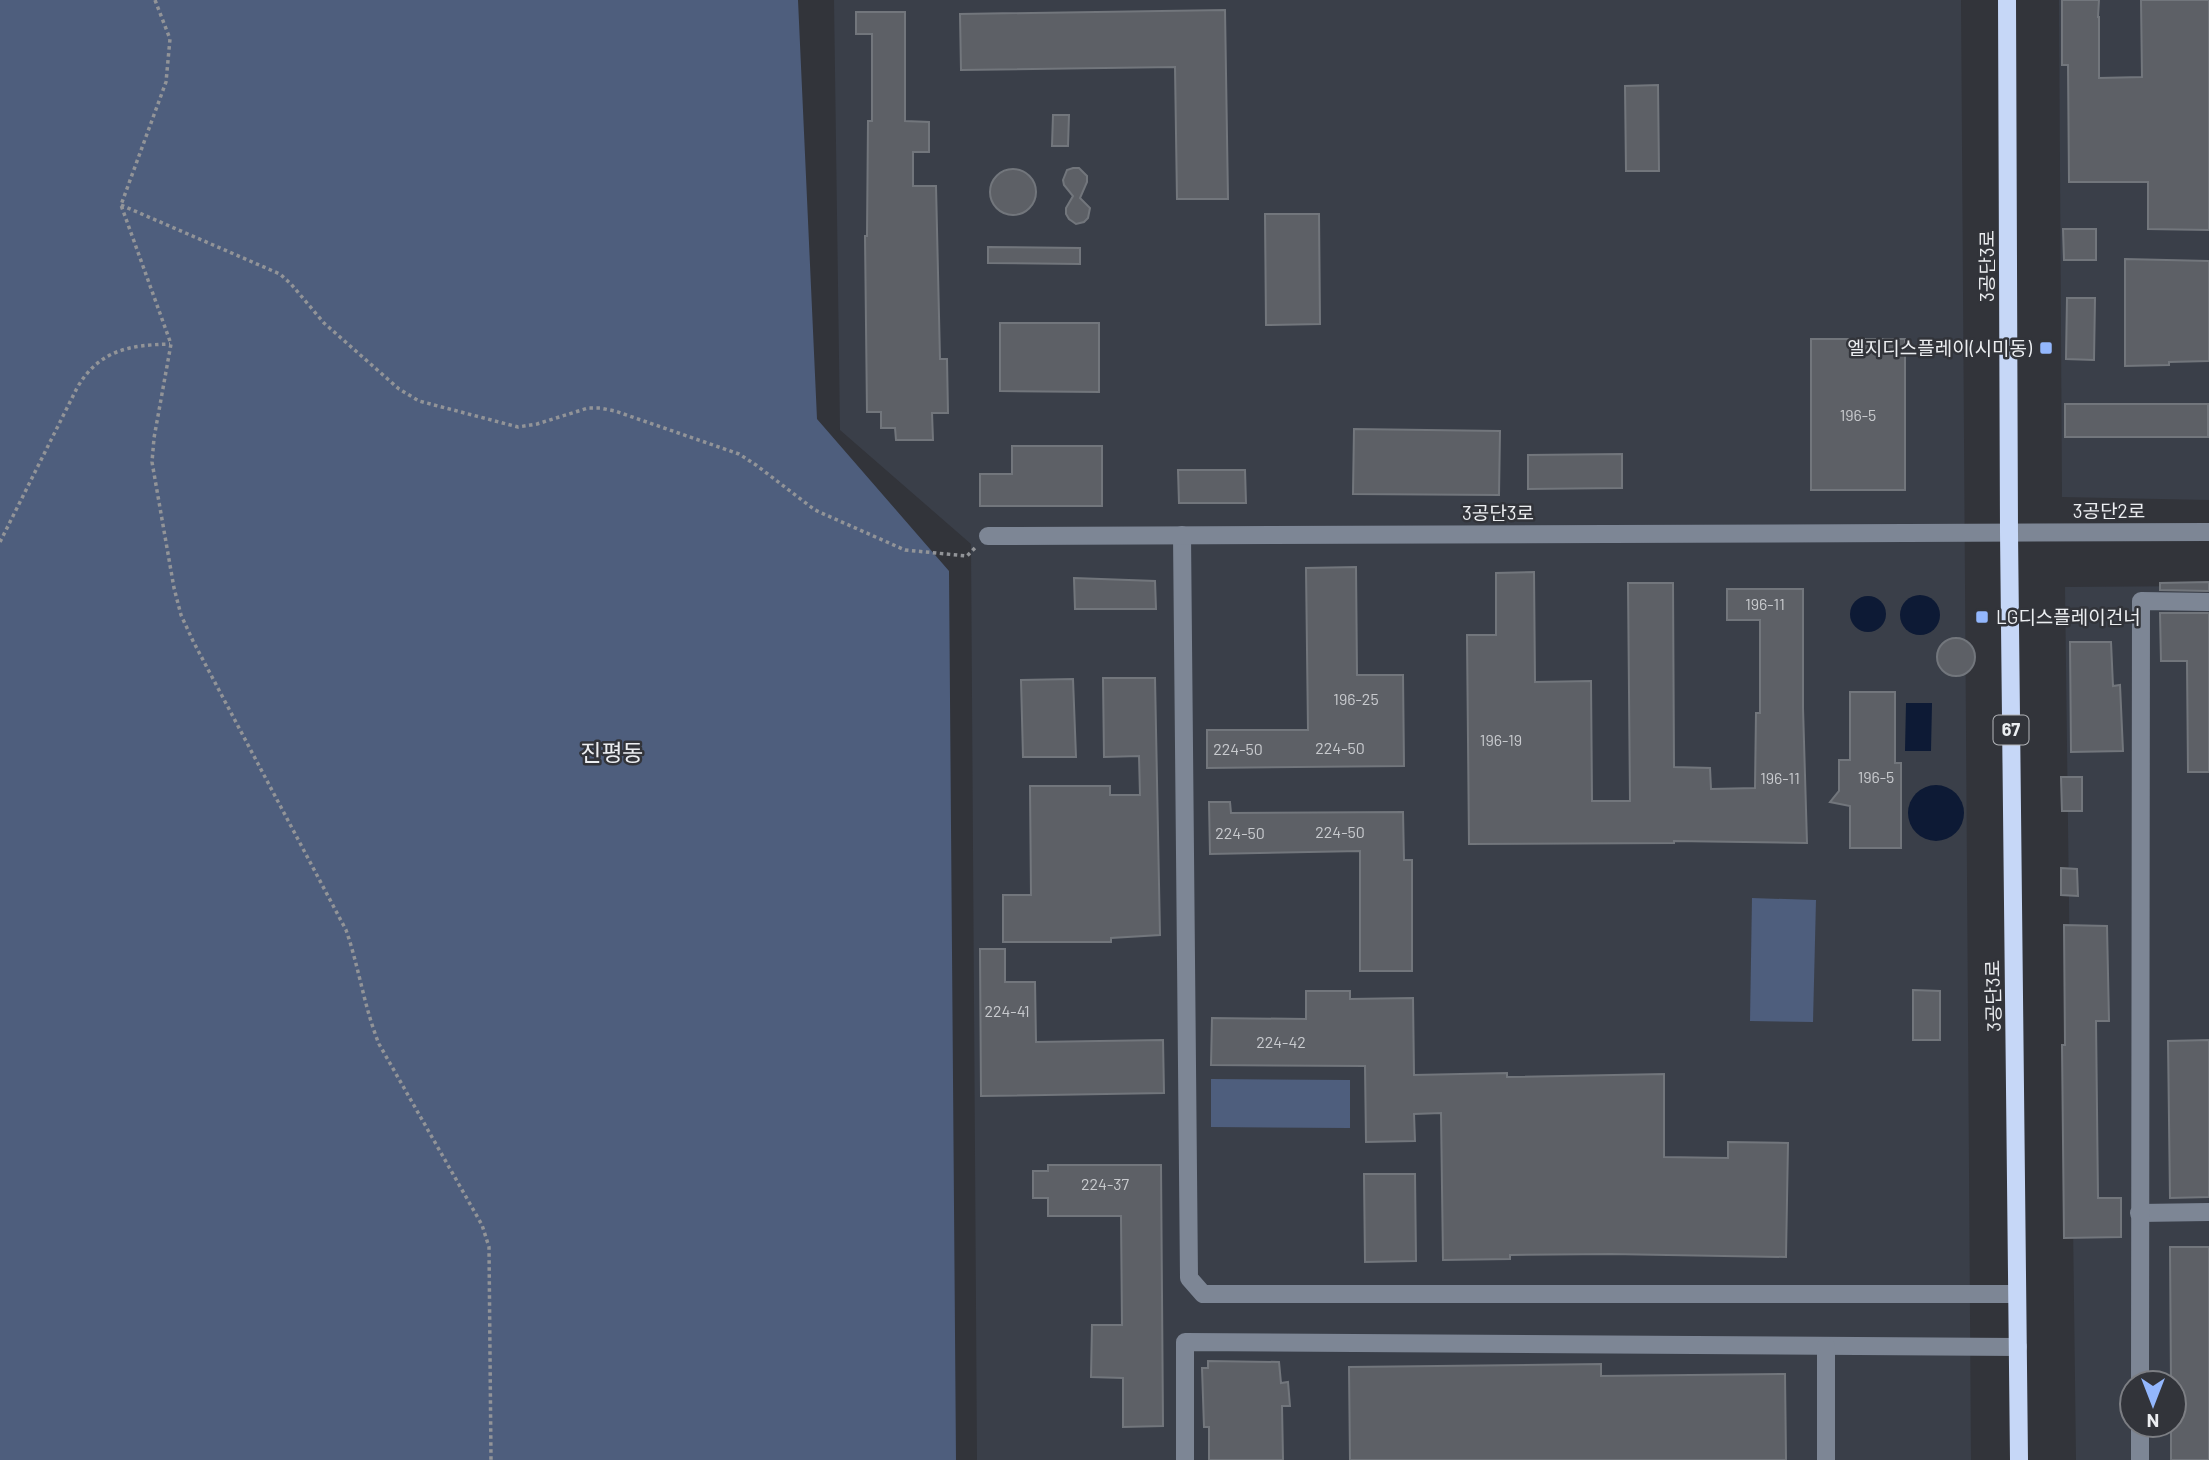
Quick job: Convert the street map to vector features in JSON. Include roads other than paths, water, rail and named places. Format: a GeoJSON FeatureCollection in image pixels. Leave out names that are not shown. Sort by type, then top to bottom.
{"type":"FeatureCollection","features":[{"type":"Feature","properties":{"kind":"main road","name":"3공단3로"},"geometry":{"type":"LineString","coordinates":[[2007,0],[2009,532],[2019,1460]]}},
{"type":"Feature","properties":{"kind":"street","name":"3공단2로"},"geometry":{"type":"LineString","coordinates":[[2009,532],[2209,532]]}},
{"type":"Feature","properties":{"kind":"street","name":"3공단3로"},"geometry":{"type":"LineString","coordinates":[[988,536],[2009,532]]}},
{"type":"Feature","properties":{"kind":"street"},"geometry":{"type":"LineString","coordinates":[[1182,535],[1189,1278],[1203,1294],[2017,1294]]}},
{"type":"Feature","properties":{"kind":"street"},"geometry":{"type":"LineString","coordinates":[[2140,1369],[2141,601],[2209,602]]}},
{"type":"Feature","properties":{"kind":"street"},"geometry":{"type":"LineString","coordinates":[[2139,1213],[2209,1212]]}},
{"type":"Feature","properties":{"kind":"street"},"geometry":{"type":"LineString","coordinates":[[1185,1460],[1185,1342],[2018,1347]]}},
{"type":"Feature","properties":{"kind":"street"},"geometry":{"type":"LineString","coordinates":[[1826,1346],[1826,1460]]}},
{"type":"Feature","properties":{"kind":"street"},"geometry":{"type":"LineString","coordinates":[[2140,1439],[2140,1460]]}},
{"type":"Feature","properties":{"kind":"place","name":"엘지디스플레이(시미동)"},"geometry":{"type":"Point","coordinates":[2046,348]}},
{"type":"Feature","properties":{"kind":"place","name":"LG디스플레이건너"},"geometry":{"type":"Point","coordinates":[1982,617]}},
{"type":"Feature","properties":{"kind":"district","name":"진평동"},"geometry":{"type":"Point","coordinates":[612,753]}}]}
